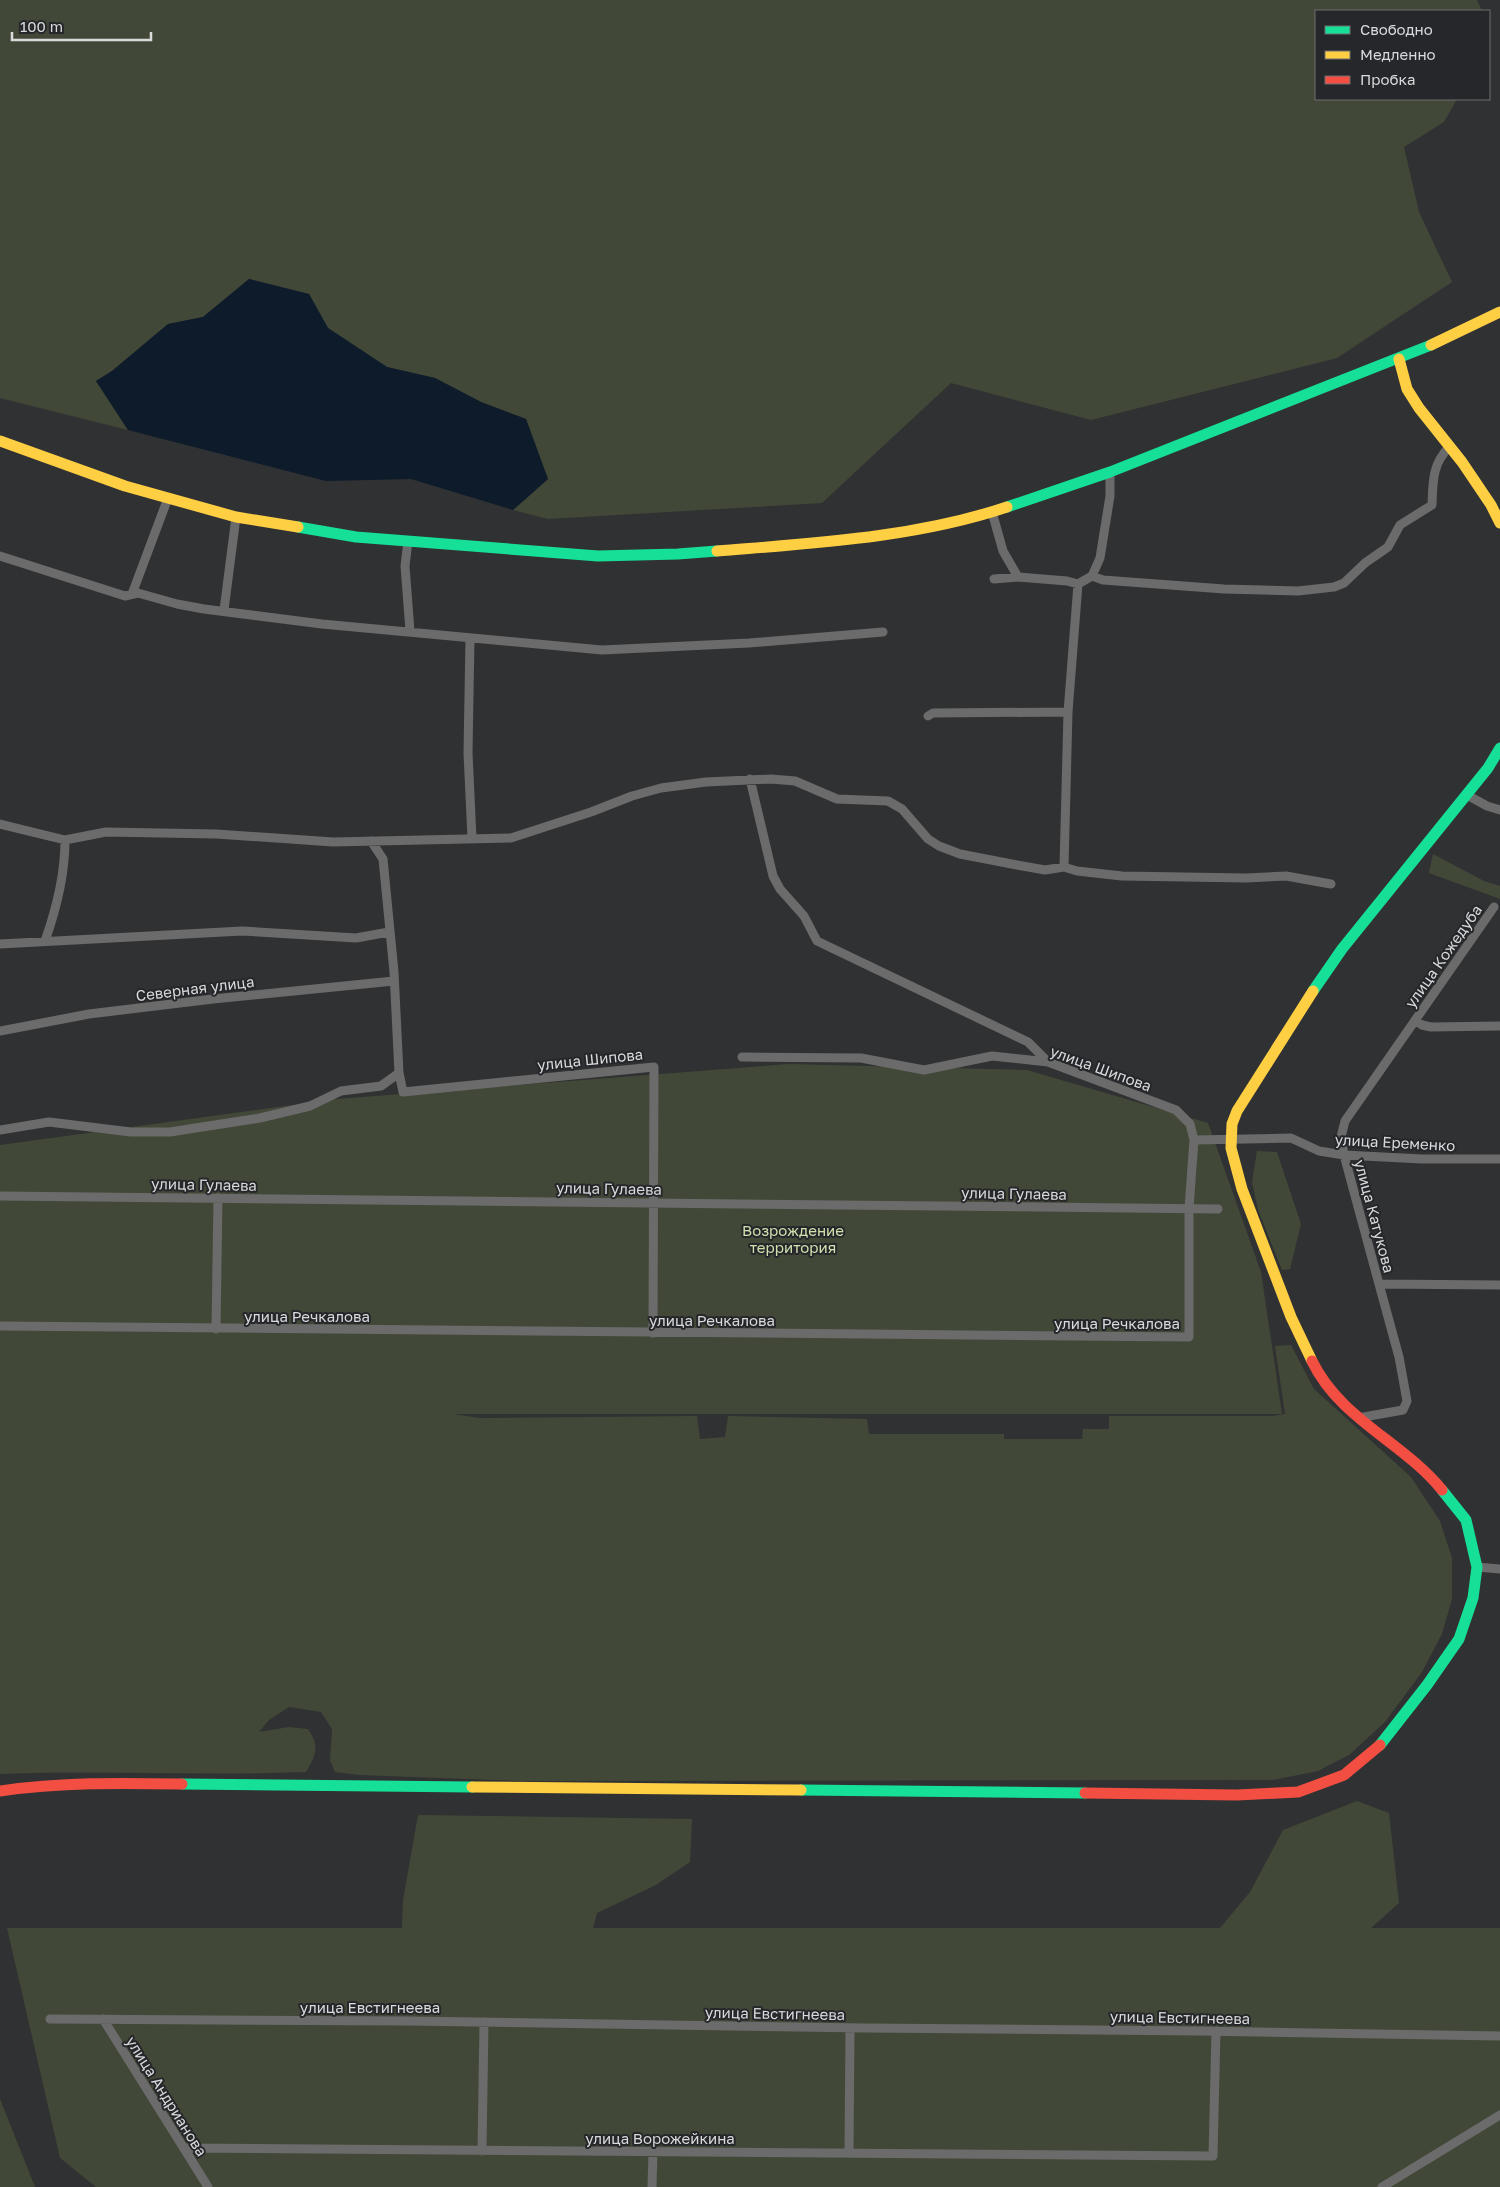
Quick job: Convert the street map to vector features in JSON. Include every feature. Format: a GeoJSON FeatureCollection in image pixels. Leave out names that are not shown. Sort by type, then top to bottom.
{"type":"FeatureCollection","features":[{"type":"Feature","properties":{"kind":"main road"},"geometry":{"type":"LineString","coordinates":[[0,441],[125,486],[236,517],[356,537],[598,556],[678,554],[846,540],[932,527],[992,512],[1110,472],[1399,359],[1476,325],[1500,312]]}},
{"type":"Feature","properties":{"kind":"main road"},"geometry":{"type":"LineString","coordinates":[[1399,359],[1407,389],[1449,447],[1495,503],[1500,523]]}},
{"type":"Feature","properties":{"kind":"main road"},"geometry":{"type":"LineString","coordinates":[[0,1791],[26,1787],[93,1783],[1217,1795],[1298,1792],[1344,1775],[1378,1748],[1427,1685],[1459,1639],[1473,1598],[1477,1567],[1466,1520],[1428,1473],[1358,1418],[1328,1388],[1317,1371],[1291,1317],[1242,1189],[1235,1163],[1232,1124],[1237,1111],[1342,949],[1466,794],[1500,748]]}},
{"type":"Feature","properties":{"kind":"street"},"geometry":{"type":"LineString","coordinates":[[1092,576],[1103,580],[1224,589],[1298,591],[1334,587],[1344,583],[1365,563],[1388,547],[1400,526],[1432,505],[1436,464],[1440,456],[1449,447]]}},
{"type":"Feature","properties":{"kind":"street"},"geometry":{"type":"LineString","coordinates":[[994,579],[1018,577],[1067,581],[1078,584],[1092,576],[1100,558],[1110,490],[1110,472]]}},
{"type":"Feature","properties":{"kind":"street"},"geometry":{"type":"LineString","coordinates":[[132,594],[168,498]]}},
{"type":"Feature","properties":{"kind":"street"},"geometry":{"type":"LineString","coordinates":[[992,512],[1002,551],[1018,577]]}},
{"type":"Feature","properties":{"kind":"street"},"geometry":{"type":"LineString","coordinates":[[224,610],[236,517]]}},
{"type":"Feature","properties":{"kind":"street"},"geometry":{"type":"LineString","coordinates":[[408,541],[405,566],[410,632]]}},
{"type":"Feature","properties":{"kind":"street"},"geometry":{"type":"LineString","coordinates":[[0,556],[125,596],[138,593],[176,604],[322,624],[602,650],[749,643],[883,632]]}},
{"type":"Feature","properties":{"kind":"street"},"geometry":{"type":"LineString","coordinates":[[1064,867],[1068,712],[1078,584]]}},
{"type":"Feature","properties":{"kind":"street"},"geometry":{"type":"LineString","coordinates":[[470,638],[468,753],[472,838]]}},
{"type":"Feature","properties":{"kind":"street"},"geometry":{"type":"LineString","coordinates":[[928,716],[933,713],[1068,712]]}},
{"type":"Feature","properties":{"kind":"street"},"geometry":{"type":"LineString","coordinates":[[750,779],[773,876],[780,889],[804,916],[817,941],[1028,1042],[1048,1062]]}},
{"type":"Feature","properties":{"kind":"street"},"geometry":{"type":"LineString","coordinates":[[0,824],[65,840],[106,832],[152,832],[216,834],[333,842],[472,838],[498,840],[511,838],[660,788],[750,779],[795,781],[837,799],[888,801],[902,809],[928,839],[939,846],[960,854],[1045,870],[1064,867],[1077,871],[1122,876],[1246,878],[1286,876],[1331,884]]}},
{"type":"Feature","properties":{"kind":"street"},"geometry":{"type":"LineString","coordinates":[[1466,794],[1487,806],[1500,810]]}},
{"type":"Feature","properties":{"kind":"street"},"geometry":{"type":"LineString","coordinates":[[45,941],[58,889],[65,840]]}},
{"type":"Feature","properties":{"kind":"street"},"geometry":{"type":"LineString","coordinates":[[0,1130],[49,1122],[131,1132],[170,1132],[260,1118],[310,1106],[341,1091],[381,1086],[400,1073],[383,859],[371,841]]}},
{"type":"Feature","properties":{"kind":"street","name":"улица Кожедуба"},"geometry":{"type":"LineString","coordinates":[[1344,1155],[1342,1137],[1345,1121],[1494,907]]}},
{"type":"Feature","properties":{"kind":"street"},"geometry":{"type":"LineString","coordinates":[[0,944],[242,931],[356,938],[389,932]]}},
{"type":"Feature","properties":{"kind":"street","name":"Северная улица"},"geometry":{"type":"LineString","coordinates":[[0,1031],[99,1013],[394,981]]}},
{"type":"Feature","properties":{"kind":"street","name":"улица Кожедуба"},"geometry":{"type":"LineString","coordinates":[[1415,1020],[1422,1025],[1431,1027],[1500,1026]]}},
{"type":"Feature","properties":{"kind":"street","name":"улица Шипова"},"geometry":{"type":"LineString","coordinates":[[742,1057],[861,1058],[924,1070],[992,1056],[1048,1062],[1176,1110],[1190,1124],[1194,1140]]}},
{"type":"Feature","properties":{"kind":"street","name":"улица Шипова"},"geometry":{"type":"LineString","coordinates":[[400,1073],[403,1092],[654,1067],[654,1333]]}},
{"type":"Feature","properties":{"kind":"street","name":"улица Еременко"},"geometry":{"type":"LineString","coordinates":[[1232,1140],[1291,1138],[1319,1151],[1344,1155],[1500,1160]]}},
{"type":"Feature","properties":{"kind":"street"},"geometry":{"type":"LineString","coordinates":[[1194,1140],[1232,1140]]}},
{"type":"Feature","properties":{"kind":"street","name":"улица Речкалова"},"geometry":{"type":"LineString","coordinates":[[0,1326],[216,1330],[1189,1337],[1189,1208],[1194,1140]]}},
{"type":"Feature","properties":{"kind":"street","name":"улица Катукова"},"geometry":{"type":"LineString","coordinates":[[1344,1155],[1379,1284],[1500,1285]]}},
{"type":"Feature","properties":{"kind":"street","name":"улица Гулаева"},"geometry":{"type":"LineString","coordinates":[[0,1196],[1218,1209]]}},
{"type":"Feature","properties":{"kind":"street"},"geometry":{"type":"LineString","coordinates":[[216,1330],[218,1198]]}},
{"type":"Feature","properties":{"kind":"street"},"geometry":{"type":"LineString","coordinates":[[1358,1418],[1403,1410],[1407,1401],[1399,1357],[1379,1284]]}},
{"type":"Feature","properties":{"kind":"street"},"geometry":{"type":"LineString","coordinates":[[1477,1567],[1500,1569]]}},
{"type":"Feature","properties":{"kind":"street","name":"улица Евстигнеева"},"geometry":{"type":"LineString","coordinates":[[50,2019],[484,2022],[1500,2036]]}},
{"type":"Feature","properties":{"kind":"street","name":"улица Андрианова"},"geometry":{"type":"LineString","coordinates":[[103,2019],[208,2187]]}},
{"type":"Feature","properties":{"kind":"street"},"geometry":{"type":"LineString","coordinates":[[482,2151],[484,2022]]}},
{"type":"Feature","properties":{"kind":"street"},"geometry":{"type":"LineString","coordinates":[[849,2154],[850,2028]]}},
{"type":"Feature","properties":{"kind":"street","name":"улица Ворожейкина"},"geometry":{"type":"LineString","coordinates":[[184,2148],[1213,2156],[1216,2031]]}},
{"type":"Feature","properties":{"kind":"street"},"geometry":{"type":"LineString","coordinates":[[1382,2187],[1500,2115]]}},
{"type":"Feature","properties":{"kind":"street"},"geometry":{"type":"LineString","coordinates":[[652,2187],[653,2152]]}},
{"type":"Feature","properties":{"kind":"green space"},"geometry":{"type":"Polygon","coordinates":[[[0,0],[1477,0],[1482,10],[1315,10],[1315,100],[1456,100],[1444,122],[1404,147],[1419,212],[1452,282],[1337,358],[1091,420],[951,383],[822,503],[548,519],[513,510],[548,479],[526,419],[481,402],[435,378],[387,367],[328,328],[309,294],[249,279],[203,317],[168,324],[112,371],[96,381],[128,430],[0,398],[0,0]]]}},
{"type":"Feature","properties":{"kind":"green space"},"geometry":{"type":"Polygon","coordinates":[[[1433,854],[1484,881],[1500,886],[1500,899],[1429,873],[1433,854]]]}},
{"type":"Feature","properties":{"kind":"green space","name":"Возрождение территория"},"geometry":{"type":"Polygon","coordinates":[[[789,1064],[1027,1070],[1208,1123],[1261,1272],[1282,1414],[453,1414],[480,1418],[697,1416],[700,1439],[725,1437],[728,1416],[867,1419],[869,1434],[1004,1434],[1004,1439],[1082,1439],[1083,1429],[1109,1429],[1109,1416],[1272,1416],[1285,1414],[1275,1346],[1291,1345],[1314,1389],[1411,1477],[1440,1521],[1452,1558],[1452,1599],[1442,1634],[1422,1672],[1385,1722],[1349,1755],[1318,1771],[1273,1780],[521,1781],[359,1775],[335,1772],[330,1760],[332,1729],[321,1712],[289,1707],[269,1720],[259,1732],[289,1727],[308,1729],[314,1740],[315,1750],[306,1772],[0,1774],[0,1145],[337,1099],[789,1064]]]}},
{"type":"Feature","properties":{"kind":"green space"},"geometry":{"type":"Polygon","coordinates":[[[1257,1151],[1277,1152],[1301,1224],[1290,1269],[1282,1270],[1258,1210],[1252,1182],[1257,1151]]]}},
{"type":"Feature","properties":{"kind":"green space"},"geometry":{"type":"Polygon","coordinates":[[[1357,1801],[1389,1813],[1399,1903],[1371,1928],[1500,1928],[1500,2187],[96,2187],[60,2158],[7,1928],[402,1928],[403,1900],[418,1815],[692,1819],[690,1862],[656,1885],[597,1913],[593,1928],[1220,1928],[1250,1892],[1283,1830],[1357,1801]]]}},
{"type":"Feature","properties":{"kind":"green space"},"geometry":{"type":"Polygon","coordinates":[[[0,2099],[35,2187],[0,2187],[0,2099]]]}},
{"type":"Feature","properties":{"kind":"water"},"geometry":{"type":"Polygon","coordinates":[[[249,279],[309,294],[328,328],[387,367],[435,378],[481,402],[526,419],[548,479],[513,510],[411,479],[326,481],[128,430],[96,381],[112,371],[168,324],[203,317],[249,279]]]}},
{"type":"Feature","properties":{"kind":"traffic: fast"},"geometry":{"type":"LineString","coordinates":[[1007,507],[1110,472],[1431,345]]}},
{"type":"Feature","properties":{"kind":"traffic: fast"},"geometry":{"type":"LineString","coordinates":[[298,527],[356,537],[598,556],[717,551]]}},
{"type":"Feature","properties":{"kind":"traffic: fast"},"geometry":{"type":"LineString","coordinates":[[1313,991],[1342,949],[1488,768],[1500,748]]}},
{"type":"Feature","properties":{"kind":"traffic: fast"},"geometry":{"type":"LineString","coordinates":[[1380,1745],[1427,1685],[1459,1639],[1473,1598],[1477,1567],[1466,1520],[1442,1490]]}},
{"type":"Feature","properties":{"kind":"traffic: fast"},"geometry":{"type":"LineString","coordinates":[[182,1784],[472,1787]]}},
{"type":"Feature","properties":{"kind":"traffic: fast"},"geometry":{"type":"LineString","coordinates":[[801,1790],[1085,1793]]}},
{"type":"Feature","properties":{"kind":"traffic: slow"},"geometry":{"type":"LineString","coordinates":[[1431,345],[1500,312]]}},
{"type":"Feature","properties":{"kind":"traffic: slow"},"geometry":{"type":"LineString","coordinates":[[1399,359],[1407,389],[1419,408],[1462,462],[1491,505],[1500,523]]}},
{"type":"Feature","properties":{"kind":"traffic: slow"},"geometry":{"type":"LineString","coordinates":[[0,441],[125,486],[236,517],[298,527]]}},
{"type":"Feature","properties":{"kind":"traffic: slow"},"geometry":{"type":"LineString","coordinates":[[717,551],[864,538],[936,526],[1007,507]]}},
{"type":"Feature","properties":{"kind":"traffic: slow"},"geometry":{"type":"LineString","coordinates":[[1312,1361],[1291,1317],[1242,1189],[1231,1148],[1232,1124],[1237,1111],[1313,991]]}},
{"type":"Feature","properties":{"kind":"traffic: slow"},"geometry":{"type":"LineString","coordinates":[[472,1787],[801,1790]]}},
{"type":"Feature","properties":{"kind":"traffic: jam"},"geometry":{"type":"LineString","coordinates":[[1312,1361],[1324,1381],[1355,1415],[1409,1458],[1442,1490]]}},
{"type":"Feature","properties":{"kind":"traffic: jam"},"geometry":{"type":"LineString","coordinates":[[1085,1793],[1237,1795],[1298,1792],[1344,1775],[1380,1745]]}},
{"type":"Feature","properties":{"kind":"traffic: jam"},"geometry":{"type":"LineString","coordinates":[[0,1791],[113,1783],[182,1784]]}}]}
